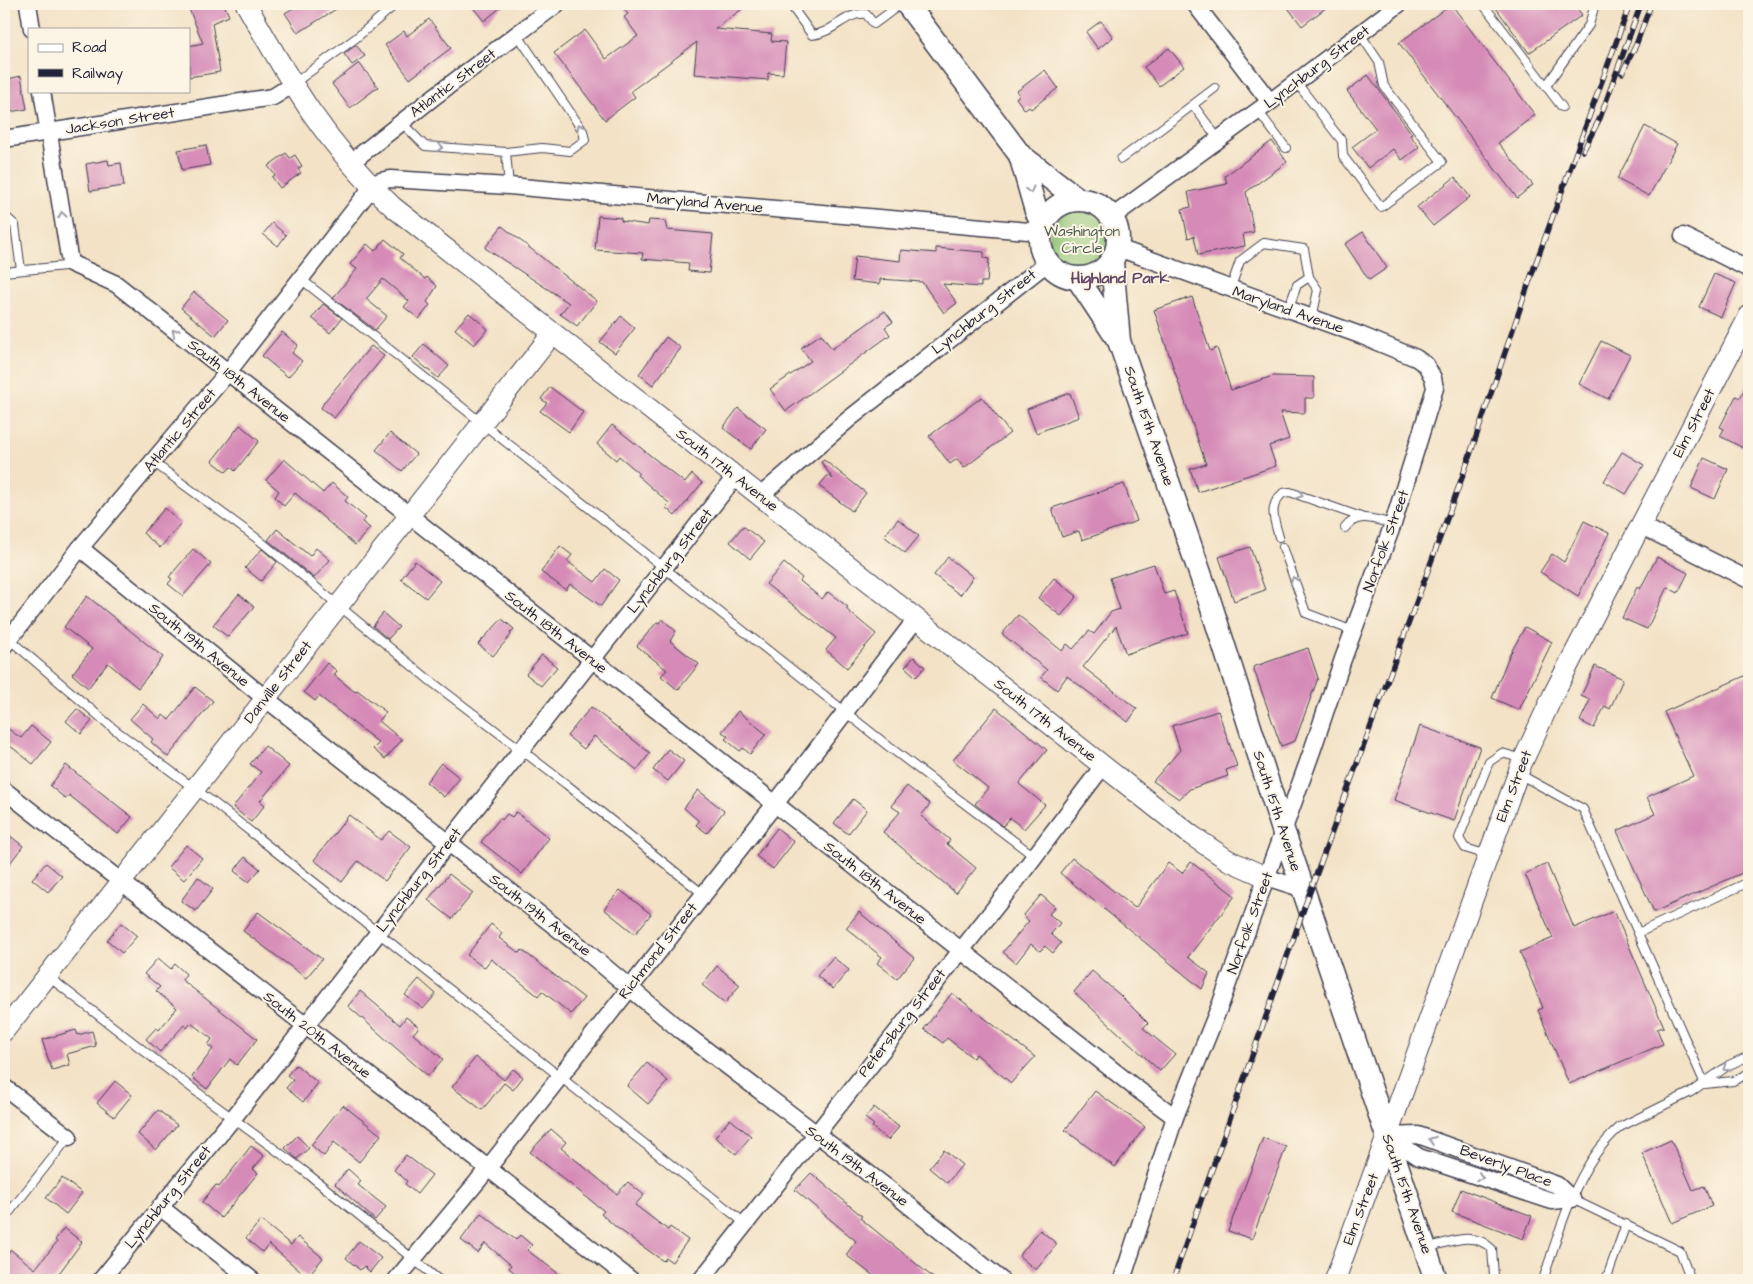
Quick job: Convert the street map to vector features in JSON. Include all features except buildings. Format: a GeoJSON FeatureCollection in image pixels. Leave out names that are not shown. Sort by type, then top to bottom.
{"type":"FeatureCollection","features":[{"type":"Feature","properties":{"kind":"main road"},"geometry":{"type":"LineString","coordinates":[[907,4],[1020,155],[1078,199],[1091,201],[1103,207],[1112,217],[1119,238],[1115,255],[1103,271],[1091,277],[1078,279],[1060,274],[1047,263],[1040,243],[1041,228],[1020,155]]}},
{"type":"Feature","properties":{"kind":"main road"},"geometry":{"type":"LineString","coordinates":[[1041,228],[1056,207],[1078,199]]}},
{"type":"Feature","properties":{"kind":"main road","name":"South 15th Avenue"},"geometry":{"type":"LineString","coordinates":[[1115,255],[1119,341]]}},
{"type":"Feature","properties":{"kind":"main road","name":"South 15th Avenue"},"geometry":{"type":"LineString","coordinates":[[1078,279],[1119,341],[1208,596],[1283,830],[1436,1280]]}},
{"type":"Feature","properties":{"kind":"street"},"geometry":{"type":"LineString","coordinates":[[28,4],[32,28]]}},
{"type":"Feature","properties":{"kind":"street","name":"South 17th Avenue"},"geometry":{"type":"LineString","coordinates":[[246,4],[292,86],[350,164],[393,207],[1103,766],[1221,855],[1248,870],[1266,877]]}},
{"type":"Feature","properties":{"kind":"street","name":"Atlantic Street"},"geometry":{"type":"LineString","coordinates":[[350,164],[401,122],[557,4]]}},
{"type":"Feature","properties":{"kind":"street"},"geometry":{"type":"LineString","coordinates":[[1195,4],[1264,107]]}},
{"type":"Feature","properties":{"kind":"street","name":"Lynchburg Street"},"geometry":{"type":"LineString","coordinates":[[1112,217],[1264,107],[1399,4]]}},
{"type":"Feature","properties":{"kind":"street","name":"Jackson Street"},"geometry":{"type":"LineString","coordinates":[[4,139],[273,97],[292,86]]}},
{"type":"Feature","properties":{"kind":"street"},"geometry":{"type":"LineString","coordinates":[[42,92],[70,263]]}},
{"type":"Feature","properties":{"kind":"street","name":"Maryland Avenue"},"geometry":{"type":"LineString","coordinates":[[372,187],[380,181],[390,179],[508,186],[1041,228]]}},
{"type":"Feature","properties":{"kind":"street","name":"Atlantic Street"},"geometry":{"type":"LineString","coordinates":[[7,643],[80,548],[228,372],[372,187]]}},
{"type":"Feature","properties":{"kind":"street"},"geometry":{"type":"LineString","coordinates":[[1683,236],[1749,269]]}},
{"type":"Feature","properties":{"kind":"street","name":"Maryland Avenue"},"geometry":{"type":"LineString","coordinates":[[1115,255],[1230,290],[1312,318],[1416,358],[1426,365],[1433,378],[1434,394]]}},
{"type":"Feature","properties":{"kind":"street","name":"South 18th Avenue"},"geometry":{"type":"LineString","coordinates":[[70,263],[116,284],[592,661],[1175,1117]]}},
{"type":"Feature","properties":{"kind":"street","name":"Lynchburg Street"},"geometry":{"type":"LineString","coordinates":[[760,496],[849,419],[1047,263]]}},
{"type":"Feature","properties":{"kind":"street","name":"Elm Street"},"geometry":{"type":"LineString","coordinates":[[1335,1280],[1520,766],[1555,691],[1749,316]]}},
{"type":"Feature","properties":{"kind":"street","name":"Danville Street"},"geometry":{"type":"LineString","coordinates":[[4,1030],[553,333]]}},
{"type":"Feature","properties":{"kind":"street","name":"Norfolk Street"},"geometry":{"type":"LineString","coordinates":[[1122,1280],[1175,1117],[1221,1003],[1393,524],[1434,394]]}},
{"type":"Feature","properties":{"kind":"street","name":"Lynchburg Street"},"geometry":{"type":"LineString","coordinates":[[101,1280],[234,1117],[735,477]]}},
{"type":"Feature","properties":{"kind":"street"},"geometry":{"type":"LineString","coordinates":[[1640,525],[1749,580]]}},
{"type":"Feature","properties":{"kind":"street","name":"South 19th Avenue"},"geometry":{"type":"LineString","coordinates":[[80,548],[680,1030],[885,1186],[1001,1280]]}},
{"type":"Feature","properties":{"kind":"street","name":"Richmond Street"},"geometry":{"type":"LineString","coordinates":[[396,1280],[487,1169],[775,804],[916,619]]}},
{"type":"Feature","properties":{"kind":"street","name":"Petersburg Street"},"geometry":{"type":"LineString","coordinates":[[701,1280],[1103,766]]}},
{"type":"Feature","properties":{"kind":"street","name":"South 20th Avenue"},"geometry":{"type":"LineString","coordinates":[[4,790],[631,1280]]}},
{"type":"Feature","properties":{"kind":"street"},"geometry":{"type":"LineString","coordinates":[[1266,877],[1303,889]]}},
{"type":"Feature","properties":{"kind":"street"},"geometry":{"type":"LineString","coordinates":[[4,1087],[69,1137]]}},
{"type":"Feature","properties":{"kind":"street","name":"Beverly Place"},"geometry":{"type":"LineString","coordinates":[[1388,1136],[1418,1135],[1557,1185],[1572,1199]]}},
{"type":"Feature","properties":{"kind":"street"},"geometry":{"type":"LineString","coordinates":[[160,1207],[252,1280]]}},
{"type":"Feature","properties":{"kind":"lane"},"geometry":{"type":"LineString","coordinates":[[292,86],[356,38],[396,4]]}},
{"type":"Feature","properties":{"kind":"lane"},"geometry":{"type":"LineString","coordinates":[[790,4],[812,34],[824,34],[856,13],[866,14],[874,24],[900,4]]}},
{"type":"Feature","properties":{"kind":"lane"},"geometry":{"type":"LineString","coordinates":[[1483,4],[1562,107]]}},
{"type":"Feature","properties":{"kind":"lane"},"geometry":{"type":"LineString","coordinates":[[1546,86],[1589,25],[1594,4]]}},
{"type":"Feature","properties":{"kind":"lane"},"geometry":{"type":"LineString","coordinates":[[401,122],[426,146],[506,152],[542,148],[570,151],[585,140],[583,131],[517,34]]}},
{"type":"Feature","properties":{"kind":"lane"},"geometry":{"type":"LineString","coordinates":[[1296,82],[1342,141],[1343,156],[1381,207],[1442,162],[1384,86],[1379,62],[1360,34]]}},
{"type":"Feature","properties":{"kind":"lane"},"geometry":{"type":"LineString","coordinates":[[1121,159],[1215,88]]}},
{"type":"Feature","properties":{"kind":"lane"},"geometry":{"type":"LineString","coordinates":[[1193,105],[1219,140]]}},
{"type":"Feature","properties":{"kind":"lane"},"geometry":{"type":"LineString","coordinates":[[1264,107],[1286,148]]}},
{"type":"Feature","properties":{"kind":"lane"},"geometry":{"type":"LineString","coordinates":[[506,152],[508,186]]}},
{"type":"Feature","properties":{"kind":"lane"},"geometry":{"type":"LineString","coordinates":[[4,215],[15,225],[22,270]]}},
{"type":"Feature","properties":{"kind":"lane"},"geometry":{"type":"LineString","coordinates":[[1230,290],[1240,262],[1264,244],[1304,249],[1309,277],[1318,290],[1312,318]]}},
{"type":"Feature","properties":{"kind":"lane"},"geometry":{"type":"LineString","coordinates":[[4,272],[64,266],[70,263]]}},
{"type":"Feature","properties":{"kind":"lane"},"geometry":{"type":"LineString","coordinates":[[1288,310],[1297,285],[1309,277]]}},
{"type":"Feature","properties":{"kind":"lane"},"geometry":{"type":"LineString","coordinates":[[301,279],[666,567],[847,711],[888,746],[1034,856]]}},
{"type":"Feature","properties":{"kind":"lane"},"geometry":{"type":"LineString","coordinates":[[153,462],[258,540],[428,679],[522,750],[703,894]]}},
{"type":"Feature","properties":{"kind":"lane"},"geometry":{"type":"LineString","coordinates":[[1279,537],[1272,514],[1273,506],[1283,493],[1290,492],[1361,517],[1393,524]]}},
{"type":"Feature","properties":{"kind":"lane"},"geometry":{"type":"LineString","coordinates":[[1345,528],[1351,520],[1361,517]]}},
{"type":"Feature","properties":{"kind":"lane"},"geometry":{"type":"LineString","coordinates":[[1283,547],[1306,613],[1353,631]]}},
{"type":"Feature","properties":{"kind":"lane"},"geometry":{"type":"LineString","coordinates":[[7,643],[746,1224]]}},
{"type":"Feature","properties":{"kind":"lane"},"geometry":{"type":"LineString","coordinates":[[1488,856],[1465,848],[1459,838],[1489,762],[1502,753],[1583,809],[1706,1084]]}},
{"type":"Feature","properties":{"kind":"lane"},"geometry":{"type":"LineString","coordinates":[[1638,933],[1749,882]]}},
{"type":"Feature","properties":{"kind":"lane"},"geometry":{"type":"LineString","coordinates":[[47,975],[189,1086],[234,1117],[439,1280]]}},
{"type":"Feature","properties":{"kind":"lane"},"geometry":{"type":"LineString","coordinates":[[1543,1280],[1572,1199],[1586,1168],[1599,1148],[1620,1127],[1706,1084],[1729,1065],[1749,1056]]}},
{"type":"Feature","properties":{"kind":"lane"},"geometry":{"type":"LineString","coordinates":[[1706,1084],[1732,1081],[1749,1073]]}},
{"type":"Feature","properties":{"kind":"lane"},"geometry":{"type":"LineString","coordinates":[[4,1219],[69,1137]]}},
{"type":"Feature","properties":{"kind":"lane"},"geometry":{"type":"LineString","coordinates":[[1572,1199],[1680,1250],[1692,1280]]}},
{"type":"Feature","properties":{"kind":"lane"},"geometry":{"type":"LineString","coordinates":[[1606,1280],[1626,1224]]}},
{"type":"Feature","properties":{"kind":"lane"},"geometry":{"type":"LineString","coordinates":[[1425,1249],[1465,1238],[1478,1239],[1492,1249],[1493,1280]]}},
{"type":"Feature","properties":{"kind":"green space","name":"Washington Circle"},"geometry":{"type":"Polygon","coordinates":[[[1082,207],[1095,210],[1105,217],[1112,227],[1115,240],[1112,253],[1105,263],[1095,270],[1082,273],[1069,270],[1059,263],[1052,253],[1049,240],[1052,227],[1059,217],[1069,210],[1082,207]]]}},
{"type":"Feature","properties":{"kind":"railway"},"geometry":{"type":"LineString","coordinates":[[1173,1280],[1307,900],[1463,475],[1534,268],[1630,4]]}},
{"type":"Feature","properties":{"kind":"railway"},"geometry":{"type":"LineString","coordinates":[[1583,151],[1600,118],[1641,4]]}},
{"type":"Feature","properties":{"kind":"railway"},"geometry":{"type":"LineString","coordinates":[[1622,73],[1636,45],[1651,4]]}},
{"type":"Feature","properties":{"kind":"district","name":"Highland Park"},"geometry":{"type":"Point","coordinates":[1120,278]}}]}
